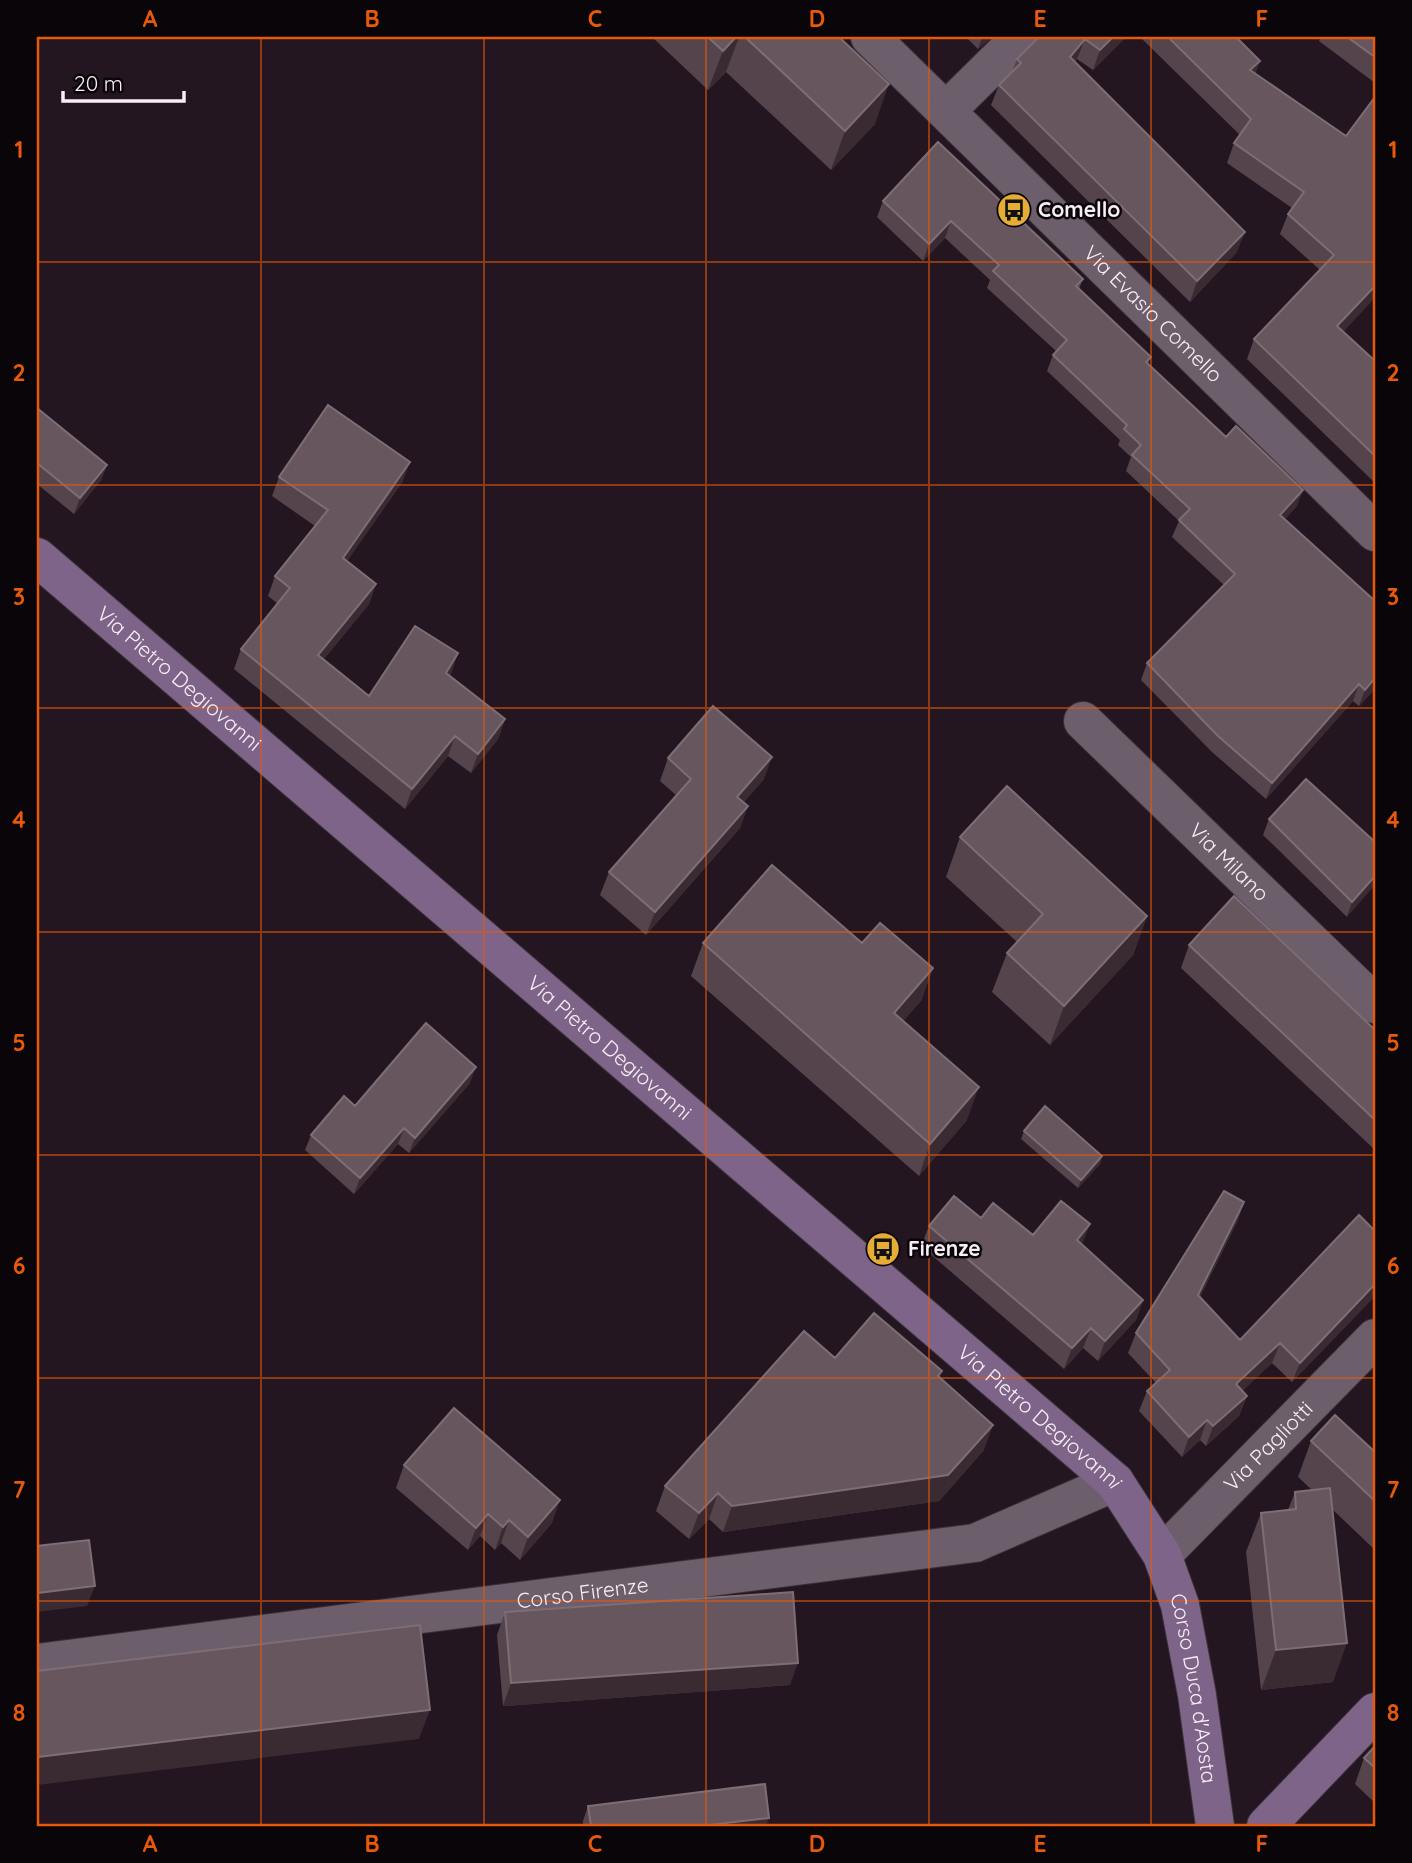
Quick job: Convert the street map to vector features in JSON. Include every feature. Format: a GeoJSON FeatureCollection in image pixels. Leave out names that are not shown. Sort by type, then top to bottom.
{"type":"FeatureCollection","features":[{"type":"Feature","properties":{"kind":"street","name":"Via Evasio Comello"},"geometry":{"type":"LineString","coordinates":[[870,37],[1375,531]]}},
{"type":"Feature","properties":{"kind":"street"},"geometry":{"type":"LineString","coordinates":[[946,111],[1021,37]]}},
{"type":"Feature","properties":{"kind":"street","name":"Via Pietro Degiovanni"},"geometry":{"type":"LineString","coordinates":[[37,557],[1115,1482],[1162,1555]]}},
{"type":"Feature","properties":{"kind":"street","name":"Via Milano"},"geometry":{"type":"LineString","coordinates":[[1083,721],[1375,1004]]}},
{"type":"Feature","properties":{"kind":"street","name":"Via Pagliotti"},"geometry":{"type":"LineString","coordinates":[[1162,1555],[1375,1338]]}},
{"type":"Feature","properties":{"kind":"street","name":"Corso Firenze"},"geometry":{"type":"LineString","coordinates":[[37,1663],[975,1543],[1115,1482]]}},
{"type":"Feature","properties":{"kind":"street","name":"Corso Duca d'Aosta"},"geometry":{"type":"LineString","coordinates":[[1162,1555],[1180,1605],[1197,1695],[1215,1826]]}},
{"type":"Feature","properties":{"kind":"street"},"geometry":{"type":"LineString","coordinates":[[1266,1826],[1375,1712]]}},
{"type":"Feature","properties":{"kind":"building"},"geometry":{"type":"Polygon","coordinates":[[[708,37],[736,37],[723,51],[708,37]]]}},
{"type":"Feature","properties":{"kind":"building"},"geometry":{"type":"Polygon","coordinates":[[[745,37],[839,37],[889,84],[845,131],[745,37]]]}},
{"type":"Feature","properties":{"kind":"building"},"geometry":{"type":"Polygon","coordinates":[[[1039,37],[1113,37],[1100,50],[1085,39],[1070,57],[1245,232],[1197,281],[999,85],[1021,63],[1017,59],[1039,37]]]}},
{"type":"Feature","properties":{"kind":"building"},"geometry":{"type":"Polygon","coordinates":[[[1168,37],[1236,37],[1260,61],[1250,70],[1346,136],[1375,97],[1375,286],[1337,326],[1375,361],[1375,456],[1254,339],[1334,255],[1288,214],[1304,192],[1234,143],[1251,119],[1168,37]]]}},
{"type":"Feature","properties":{"kind":"building"},"geometry":{"type":"Polygon","coordinates":[[[1347,37],[1375,37],[1375,57],[1347,37]]]}},
{"type":"Feature","properties":{"kind":"building"},"geometry":{"type":"Polygon","coordinates":[[[938,142],[1083,279],[1076,286],[1151,357],[1146,362],[1226,437],[1236,426],[1303,490],[1280,515],[1375,601],[1375,678],[1365,690],[1359,684],[1272,783],[1218,736],[1147,663],[1235,574],[1179,520],[1190,509],[1132,455],[1141,445],[1124,429],[1127,425],[1053,355],[1067,340],[993,271],[999,265],[951,221],[929,244],[883,201],[938,142]]]}},
{"type":"Feature","properties":{"kind":"building"},"geometry":{"type":"Polygon","coordinates":[[[328,405],[410,462],[343,558],[376,584],[318,655],[369,696],[415,626],[458,653],[446,673],[505,719],[478,754],[455,736],[412,789],[241,649],[290,588],[275,576],[328,510],[279,477],[328,405]]]}},
{"type":"Feature","properties":{"kind":"building"},"geometry":{"type":"Polygon","coordinates":[[[37,408],[107,465],[80,498],[37,463],[37,408]]]}},
{"type":"Feature","properties":{"kind":"building"},"geometry":{"type":"Polygon","coordinates":[[[713,706],[772,757],[737,797],[748,806],[655,912],[609,872],[691,779],[668,758],[713,706]]]}},
{"type":"Feature","properties":{"kind":"building"},"geometry":{"type":"Polygon","coordinates":[[[1306,779],[1375,842],[1375,876],[1352,902],[1269,819],[1306,779]]]}},
{"type":"Feature","properties":{"kind":"building"},"geometry":{"type":"Polygon","coordinates":[[[1007,786],[1147,916],[1064,1006],[1007,953],[1043,914],[960,837],[1007,786]]]}},
{"type":"Feature","properties":{"kind":"building"},"geometry":{"type":"Polygon","coordinates":[[[772,865],[862,943],[880,923],[933,968],[894,1013],[979,1087],[930,1144],[703,943],[772,865]]]}},
{"type":"Feature","properties":{"kind":"building"},"geometry":{"type":"Polygon","coordinates":[[[1234,896],[1375,1030],[1375,1120],[1189,945],[1234,896]]]}},
{"type":"Feature","properties":{"kind":"building"},"geometry":{"type":"Polygon","coordinates":[[[426,1023],[476,1067],[415,1138],[404,1128],[360,1178],[311,1135],[344,1096],[355,1106],[426,1023]]]}},
{"type":"Feature","properties":{"kind":"building"},"geometry":{"type":"Polygon","coordinates":[[[1045,1106],[1102,1156],[1081,1180],[1024,1131],[1045,1106]]]}},
{"type":"Feature","properties":{"kind":"building"},"geometry":{"type":"Polygon","coordinates":[[[1224,1191],[1244,1202],[1198,1295],[1240,1340],[1359,1215],[1375,1231],[1375,1284],[1300,1363],[1280,1343],[1236,1384],[1247,1396],[1213,1426],[1207,1420],[1189,1437],[1147,1391],[1170,1370],[1136,1333],[1224,1191]]]}},
{"type":"Feature","properties":{"kind":"building"},"geometry":{"type":"Polygon","coordinates":[[[954,1196],[981,1218],[993,1203],[1033,1235],[1061,1201],[1090,1224],[1077,1240],[1143,1300],[1105,1341],[1091,1328],[1072,1348],[929,1226],[954,1196]]]}},
{"type":"Feature","properties":{"kind":"building"},"geometry":{"type":"Polygon","coordinates":[[[874,1313],[942,1371],[938,1376],[993,1425],[948,1475],[732,1506],[718,1493],[699,1513],[665,1486],[804,1331],[835,1358],[874,1313]]]}},
{"type":"Feature","properties":{"kind":"building"},"geometry":{"type":"Polygon","coordinates":[[[454,1408],[560,1500],[528,1537],[509,1520],[503,1527],[488,1514],[476,1528],[404,1465],[454,1408]]]}},
{"type":"Feature","properties":{"kind":"building"},"geometry":{"type":"Polygon","coordinates":[[[1335,1415],[1375,1452],[1375,1501],[1311,1441],[1335,1415]]]}},
{"type":"Feature","properties":{"kind":"building"},"geometry":{"type":"Polygon","coordinates":[[[1330,1488],[1347,1643],[1276,1650],[1261,1513],[1296,1509],[1295,1492],[1330,1488]]]}},
{"type":"Feature","properties":{"kind":"building"},"geometry":{"type":"Polygon","coordinates":[[[89,1540],[95,1586],[37,1593],[37,1546],[89,1540]]]}},
{"type":"Feature","properties":{"kind":"building"},"geometry":{"type":"Polygon","coordinates":[[[793,1592],[798,1663],[511,1683],[505,1612],[793,1592]]]}},
{"type":"Feature","properties":{"kind":"building"},"geometry":{"type":"Polygon","coordinates":[[[420,1625],[430,1710],[37,1757],[37,1671],[420,1625]]]}},
{"type":"Feature","properties":{"kind":"building"},"geometry":{"type":"Polygon","coordinates":[[[1375,1746],[1375,1768],[1364,1758],[1375,1746]]]}},
{"type":"Feature","properties":{"kind":"building"},"geometry":{"type":"Polygon","coordinates":[[[765,1784],[769,1818],[701,1826],[591,1826],[588,1806],[765,1784]]]}},
{"type":"Feature","properties":{"kind":"place","name":"Comello"},"geometry":{"type":"Point","coordinates":[1014,210]}},
{"type":"Feature","properties":{"kind":"place","name":"Firenze"},"geometry":{"type":"Point","coordinates":[883,1249]}}]}
